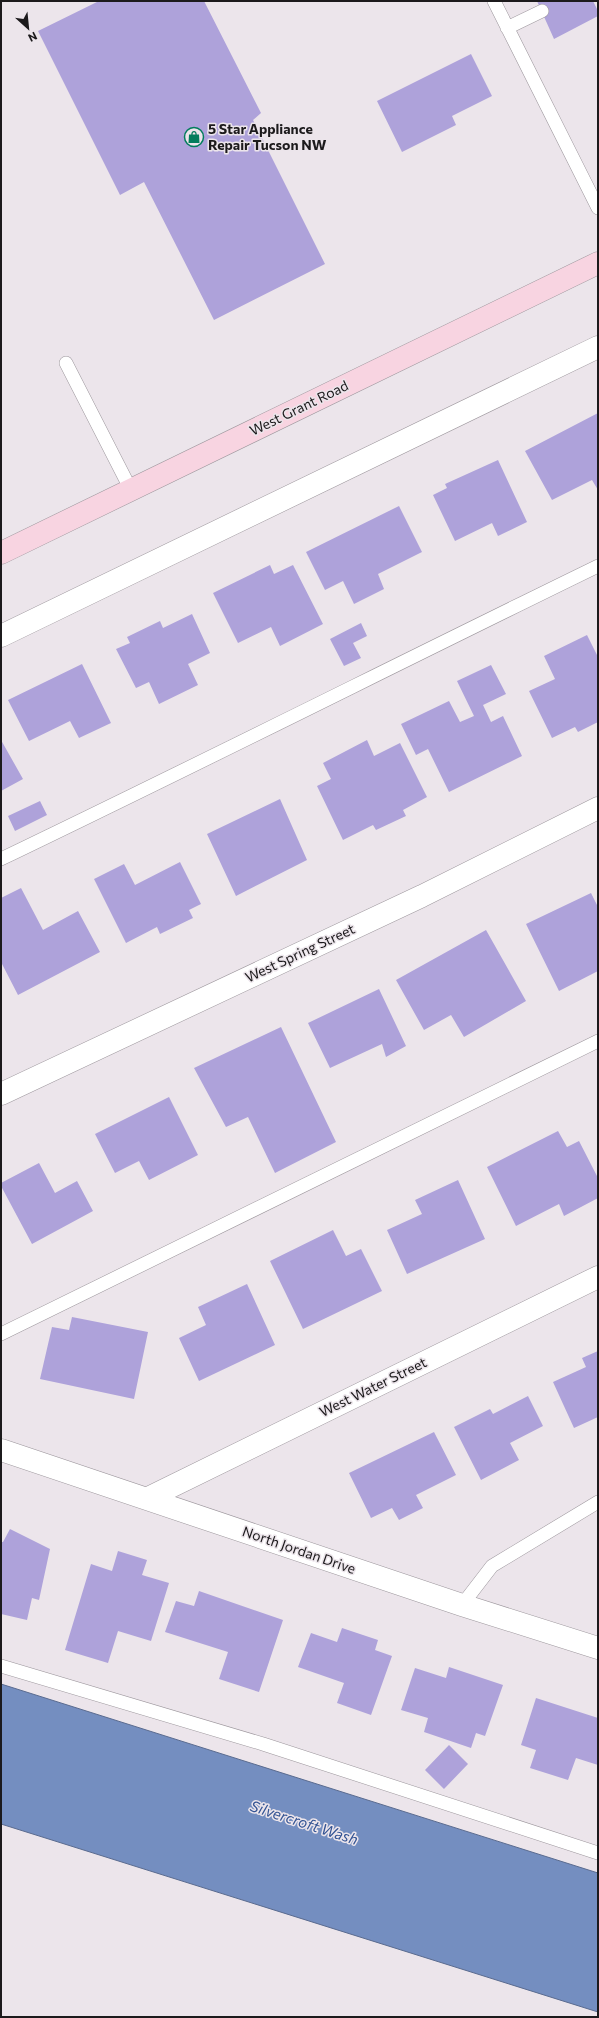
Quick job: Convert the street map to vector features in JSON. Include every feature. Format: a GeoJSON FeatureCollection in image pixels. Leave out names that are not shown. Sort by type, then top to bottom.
{"type":"FeatureCollection","features":[{"type":"Feature","properties":{"kind":"main road","name":"West Grant Road"},"geometry":{"type":"LineString","coordinates":[[1,553],[598,263]]}},
{"type":"Feature","properties":{"kind":"street"},"geometry":{"type":"LineString","coordinates":[[1,636],[598,347]]}},
{"type":"Feature","properties":{"kind":"street","name":"West Spring Street"},"geometry":{"type":"LineString","coordinates":[[1,1094],[422,896],[598,808]]}},
{"type":"Feature","properties":{"kind":"street","name":"West Water Street"},"geometry":{"type":"LineString","coordinates":[[148,1498],[598,1277]]}},
{"type":"Feature","properties":{"kind":"street","name":"North Jordan Drive"},"geometry":{"type":"LineString","coordinates":[[1,1450],[148,1498],[462,1605],[598,1648]]}},
{"type":"Feature","properties":{"kind":"lane"},"geometry":{"type":"LineString","coordinates":[[494,1],[598,208]]}},
{"type":"Feature","properties":{"kind":"lane"},"geometry":{"type":"LineString","coordinates":[[507,28],[542,11]]}},
{"type":"Feature","properties":{"kind":"lane"},"geometry":{"type":"LineString","coordinates":[[66,363],[131,490]]}},
{"type":"Feature","properties":{"kind":"lane"},"geometry":{"type":"LineString","coordinates":[[1,859],[180,773],[399,662],[598,566]]}},
{"type":"Feature","properties":{"kind":"lane"},"geometry":{"type":"LineString","coordinates":[[1,1334],[598,1041]]}},
{"type":"Feature","properties":{"kind":"lane"},"geometry":{"type":"LineString","coordinates":[[462,1605],[492,1566],[598,1502]]}},
{"type":"Feature","properties":{"kind":"lane"},"geometry":{"type":"LineString","coordinates":[[1,1666],[263,1744],[598,1853]]}},
{"type":"Feature","properties":{"kind":"water","name":"Silvercroft Wash"},"geometry":{"type":"Polygon","coordinates":[[[1,1684],[598,1873],[598,2012],[1,1824],[1,1684]]]}},
{"type":"Feature","properties":{"kind":"building"},"geometry":{"type":"Polygon","coordinates":[[[99,1],[204,1],[261,113],[253,120],[325,264],[214,320],[144,182],[120,195],[38,31],[99,1]]]}},
{"type":"Feature","properties":{"kind":"building"},"geometry":{"type":"Polygon","coordinates":[[[537,1],[593,1],[598,11],[598,16],[554,39],[537,1]]]}},
{"type":"Feature","properties":{"kind":"building"},"geometry":{"type":"Polygon","coordinates":[[[471,54],[492,96],[452,116],[456,125],[402,152],[377,101],[471,54]]]}},
{"type":"Feature","properties":{"kind":"building"},"geometry":{"type":"Polygon","coordinates":[[[598,413],[598,490],[592,480],[552,500],[525,451],[598,413]]]}},
{"type":"Feature","properties":{"kind":"building"},"geometry":{"type":"Polygon","coordinates":[[[498,460],[527,522],[498,536],[492,523],[455,541],[433,495],[447,488],[445,484],[498,460]]]}},
{"type":"Feature","properties":{"kind":"building"},"geometry":{"type":"Polygon","coordinates":[[[399,506],[422,552],[378,574],[384,589],[354,604],[343,581],[325,590],[306,552],[399,506]]]}},
{"type":"Feature","properties":{"kind":"building"},"geometry":{"type":"Polygon","coordinates":[[[270,565],[274,574],[293,565],[323,624],[280,646],[271,627],[238,643],[213,593],[270,565]]]}},
{"type":"Feature","properties":{"kind":"building"},"geometry":{"type":"Polygon","coordinates":[[[192,614],[210,653],[188,664],[198,685],[159,704],[149,682],[136,688],[116,649],[130,643],[127,637],[160,621],[163,628],[192,614]]]}},
{"type":"Feature","properties":{"kind":"building"},"geometry":{"type":"Polygon","coordinates":[[[361,623],[367,636],[353,643],[361,658],[344,666],[330,639],[361,623]]]}},
{"type":"Feature","properties":{"kind":"building"},"geometry":{"type":"Polygon","coordinates":[[[587,635],[598,657],[598,722],[578,732],[575,727],[552,738],[529,691],[555,679],[544,656],[587,635]]]}},
{"type":"Feature","properties":{"kind":"building"},"geometry":{"type":"Polygon","coordinates":[[[82,664],[111,723],[79,738],[70,721],[29,741],[8,700],[82,664]]]}},
{"type":"Feature","properties":{"kind":"building"},"geometry":{"type":"Polygon","coordinates":[[[491,665],[506,694],[483,705],[491,722],[503,716],[522,756],[449,792],[428,749],[416,755],[401,724],[449,701],[460,722],[474,716],[457,681],[491,665]]]}},
{"type":"Feature","properties":{"kind":"building"},"geometry":{"type":"Polygon","coordinates":[[[1,740],[23,779],[1,791],[1,740]]]}},
{"type":"Feature","properties":{"kind":"building"},"geometry":{"type":"Polygon","coordinates":[[[367,740],[374,756],[400,743],[427,797],[403,810],[406,816],[376,830],[373,825],[343,840],[317,786],[331,779],[323,763],[367,740]]]}},
{"type":"Feature","properties":{"kind":"building"},"geometry":{"type":"Polygon","coordinates":[[[280,799],[307,860],[236,896],[207,834],[280,799]]]}},
{"type":"Feature","properties":{"kind":"building"},"geometry":{"type":"Polygon","coordinates":[[[40,801],[47,815],[15,831],[8,816],[40,801]]]}},
{"type":"Feature","properties":{"kind":"building"},"geometry":{"type":"Polygon","coordinates":[[[180,862],[201,904],[189,910],[193,918],[160,934],[157,927],[126,943],[94,879],[124,864],[135,885],[180,862]]]}},
{"type":"Feature","properties":{"kind":"building"},"geometry":{"type":"Polygon","coordinates":[[[21,888],[43,930],[78,911],[100,952],[18,995],[1,962],[1,898],[21,888]]]}},
{"type":"Feature","properties":{"kind":"building"},"geometry":{"type":"Polygon","coordinates":[[[591,893],[598,907],[598,971],[559,991],[526,924],[591,893]]]}},
{"type":"Feature","properties":{"kind":"building"},"geometry":{"type":"Polygon","coordinates":[[[486,930],[526,1001],[464,1037],[451,1015],[424,1030],[396,980],[486,930]]]}},
{"type":"Feature","properties":{"kind":"building"},"geometry":{"type":"Polygon","coordinates":[[[379,989],[406,1046],[386,1057],[382,1044],[330,1068],[308,1023],[379,989]]]}},
{"type":"Feature","properties":{"kind":"building"},"geometry":{"type":"Polygon","coordinates":[[[281,1027],[336,1142],[275,1173],[248,1117],[226,1127],[194,1068],[281,1027]]]}},
{"type":"Feature","properties":{"kind":"building"},"geometry":{"type":"Polygon","coordinates":[[[169,1097],[198,1155],[149,1180],[139,1161],[115,1173],[95,1134],[169,1097]]]}},
{"type":"Feature","properties":{"kind":"building"},"geometry":{"type":"Polygon","coordinates":[[[558,1131],[567,1147],[579,1141],[598,1178],[598,1198],[564,1216],[559,1204],[516,1226],[487,1167],[558,1131]]]}},
{"type":"Feature","properties":{"kind":"building"},"geometry":{"type":"Polygon","coordinates":[[[39,1163],[55,1193],[77,1181],[93,1211],[32,1244],[1,1186],[1,1183],[39,1163]]]}},
{"type":"Feature","properties":{"kind":"building"},"geometry":{"type":"Polygon","coordinates":[[[458,1180],[485,1239],[407,1274],[387,1230],[422,1214],[415,1200],[458,1180]]]}},
{"type":"Feature","properties":{"kind":"building"},"geometry":{"type":"Polygon","coordinates":[[[333,1230],[346,1256],[361,1249],[382,1291],[303,1329],[270,1261],[333,1230]]]}},
{"type":"Feature","properties":{"kind":"building"},"geometry":{"type":"Polygon","coordinates":[[[247,1284],[275,1345],[199,1381],[179,1338],[206,1325],[198,1307],[247,1284]]]}},
{"type":"Feature","properties":{"kind":"building"},"geometry":{"type":"Polygon","coordinates":[[[72,1317],[148,1332],[134,1399],[40,1379],[52,1327],[69,1330],[72,1317]]]}},
{"type":"Feature","properties":{"kind":"building"},"geometry":{"type":"Polygon","coordinates":[[[598,1351],[598,1417],[574,1428],[553,1382],[586,1367],[582,1358],[598,1351]]]}},
{"type":"Feature","properties":{"kind":"building"},"geometry":{"type":"Polygon","coordinates":[[[528,1396],[543,1426],[510,1443],[519,1460],[481,1480],[454,1427],[490,1409],[493,1414],[528,1396]]]}},
{"type":"Feature","properties":{"kind":"building"},"geometry":{"type":"Polygon","coordinates":[[[434,1432],[456,1475],[416,1495],[423,1508],[399,1520],[392,1508],[371,1518],[349,1473],[434,1432]]]}},
{"type":"Feature","properties":{"kind":"building"},"geometry":{"type":"Polygon","coordinates":[[[10,1529],[50,1549],[39,1600],[32,1598],[27,1620],[1,1614],[1,1542],[3,1542],[10,1529]]]}},
{"type":"Feature","properties":{"kind":"building"},"geometry":{"type":"Polygon","coordinates":[[[118,1551],[147,1560],[142,1575],[169,1583],[151,1641],[118,1631],[108,1663],[65,1650],[91,1564],[112,1571],[118,1551]]]}},
{"type":"Feature","properties":{"kind":"building"},"geometry":{"type":"Polygon","coordinates":[[[199,1591],[283,1620],[259,1692],[219,1679],[228,1652],[165,1632],[176,1601],[194,1606],[199,1591]]]}},
{"type":"Feature","properties":{"kind":"building"},"geometry":{"type":"Polygon","coordinates":[[[342,1628],[378,1640],[375,1650],[392,1656],[371,1715],[337,1703],[344,1683],[298,1667],[311,1633],[337,1642],[342,1628]]]}},
{"type":"Feature","properties":{"kind":"building"},"geometry":{"type":"Polygon","coordinates":[[[449,1667],[503,1685],[485,1736],[476,1733],[471,1748],[424,1732],[428,1718],[401,1710],[415,1668],[446,1678],[449,1667]]]}},
{"type":"Feature","properties":{"kind":"building"},"geometry":{"type":"Polygon","coordinates":[[[536,1698],[598,1718],[598,1765],[576,1758],[568,1780],[530,1768],[536,1750],[521,1745],[536,1698]]]}},
{"type":"Feature","properties":{"kind":"building"},"geometry":{"type":"Polygon","coordinates":[[[449,1745],[468,1764],[444,1789],[425,1770],[449,1745]]]}},
{"type":"Feature","properties":{"kind":"place","name":"5 Star Appliance Repair Tucson NW"},"geometry":{"type":"Point","coordinates":[194,137]}}]}
